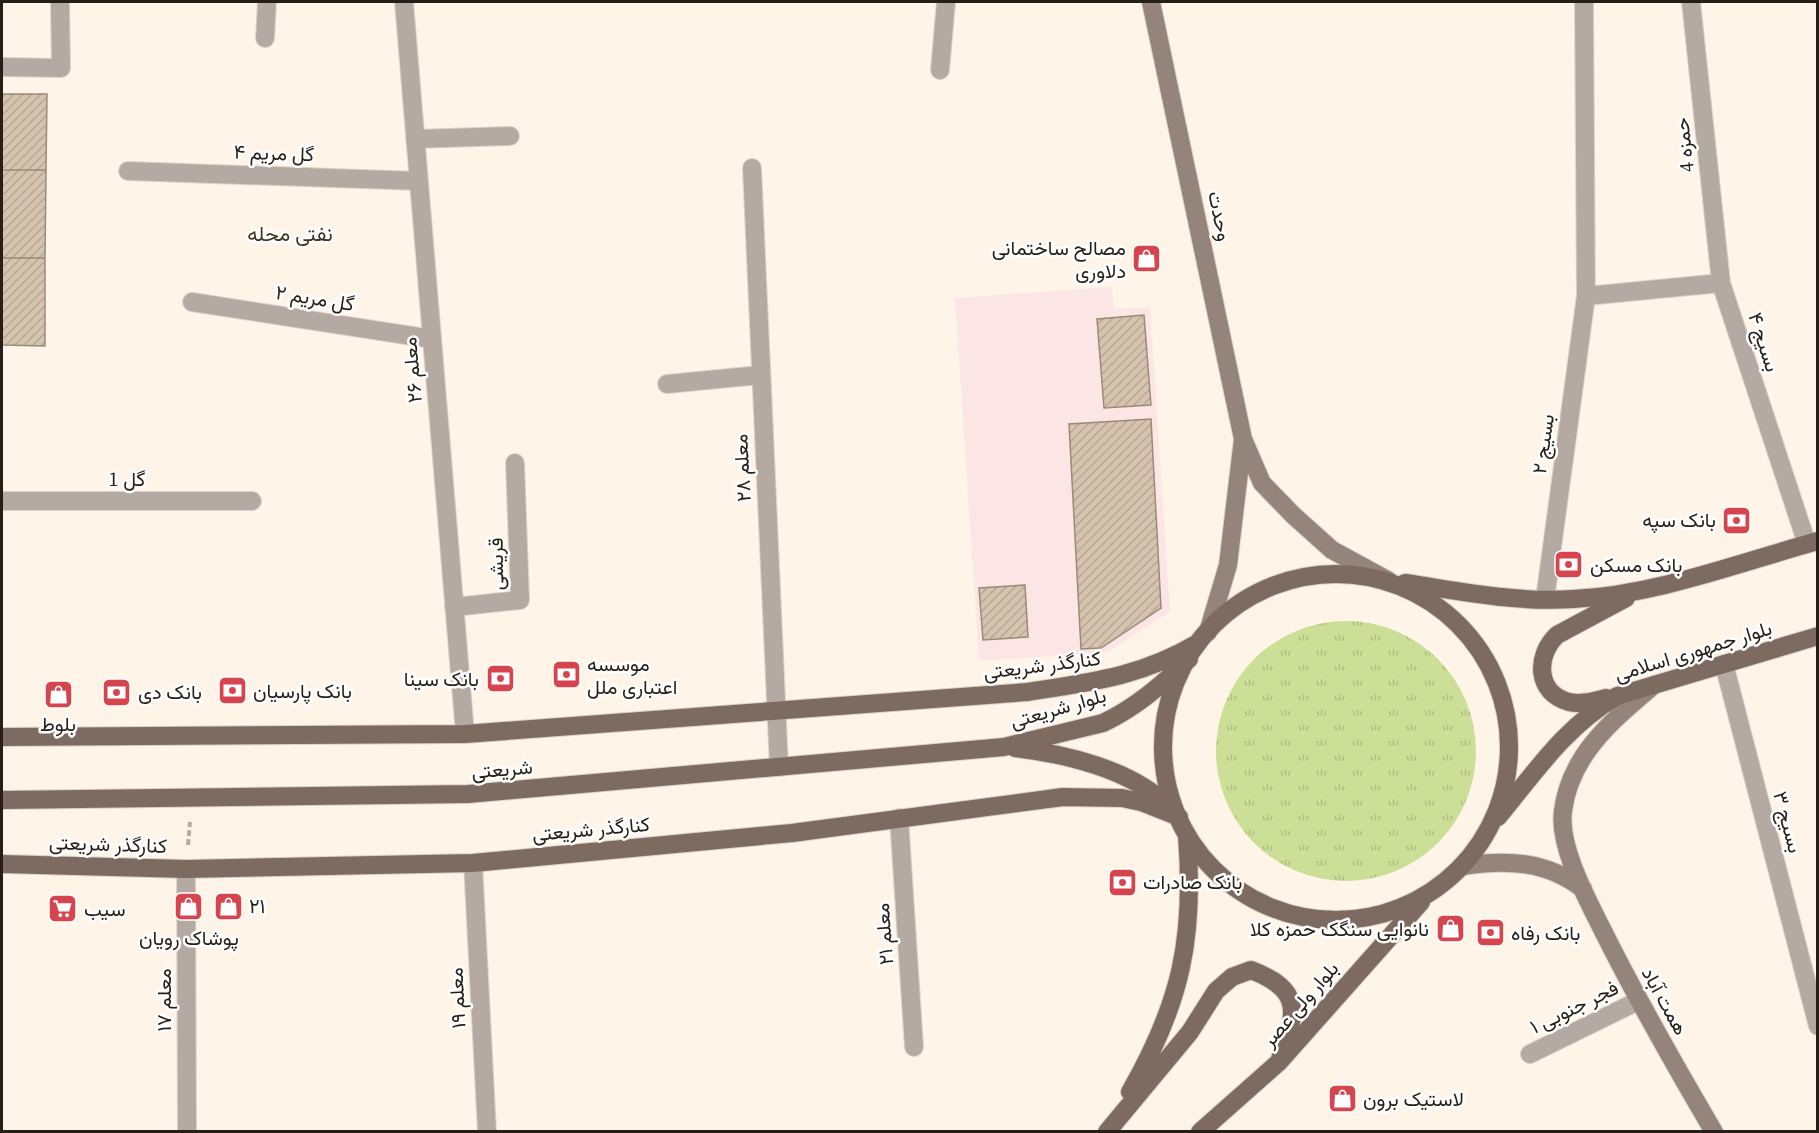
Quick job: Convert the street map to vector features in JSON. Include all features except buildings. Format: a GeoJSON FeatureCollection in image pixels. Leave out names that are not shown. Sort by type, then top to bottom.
{"type":"FeatureCollection","features":[{"type":"Feature","properties":{"kind":"main road","name":"وحدت"},"geometry":{"type":"LineString","coordinates":[[1151,2],[1243,439],[1262,483],[1293,515],[1332,550],[1389,581]]}},
{"type":"Feature","properties":{"kind":"main road","name":"وحدت"},"geometry":{"type":"LineString","coordinates":[[1203,637],[1228,565],[1243,439]]}},
{"type":"Feature","properties":{"kind":"main road"},"geometry":{"type":"LineString","coordinates":[[1389,581],[1434,603],[1470,636],[1497,679],[1509,728],[1507,777],[1492,825],[1464,866],[1425,897],[1368,918],[1329,921],[1280,912],[1243,894],[1212,868],[1187,836],[1171,798],[1163,758],[1166,717],[1178,678],[1203,637],[1226,613],[1261,591],[1299,578],[1339,573],[1389,581],[1572,600],[1638,592],[1812,543]]}},
{"type":"Feature","properties":{"kind":"main road"},"geometry":{"type":"LineString","coordinates":[[1617,696],[1583,703],[1560,698],[1550,690],[1544,680],[1541,668],[1542,655],[1557,635],[1638,592]]}},
{"type":"Feature","properties":{"kind":"main road","name":"بلوار جمهوری اسلامی"},"geometry":{"type":"LineString","coordinates":[[1492,825],[1570,729],[1593,710],[1617,696],[1818,636]]}},
{"type":"Feature","properties":{"kind":"main road","name":"کنارگذر شریعتی"},"geometry":{"type":"LineString","coordinates":[[2,737],[465,734],[1026,692],[1118,678],[1167,661],[1203,637]]}},
{"type":"Feature","properties":{"kind":"main road","name":"بلوار شریعتی"},"geometry":{"type":"LineString","coordinates":[[1004,747],[1103,723],[1153,692],[1189,659]]}},
{"type":"Feature","properties":{"kind":"main road","name":"همت آباد"},"geometry":{"type":"LineString","coordinates":[[1654,685],[1604,728],[1588,748],[1567,792],[1562,813],[1563,832],[1583,889],[1638,1001],[1714,1131]]}},
{"type":"Feature","properties":{"kind":"main road","name":"بلوار شریعتی"},"geometry":{"type":"LineString","coordinates":[[1004,747],[1035,750],[1122,777],[1159,797],[1179,817]]}},
{"type":"Feature","properties":{"kind":"main road","name":"شریعتی"},"geometry":{"type":"LineString","coordinates":[[2,800],[468,794],[1004,747]]}},
{"type":"Feature","properties":{"kind":"main road","name":"کنارگذر شریعتی"},"geometry":{"type":"LineString","coordinates":[[2,864],[186,869],[473,862],[792,833],[1015,802],[1097,796],[1141,802],[1179,817]]}},
{"type":"Feature","properties":{"kind":"main road"},"geometry":{"type":"LineString","coordinates":[[1107,1131],[1136,1082],[1168,1016],[1177,987],[1188,933],[1190,879],[1187,836]]}},
{"type":"Feature","properties":{"kind":"main road"},"geometry":{"type":"LineString","coordinates":[[1464,866],[1507,861],[1548,867],[1583,889]]}},
{"type":"Feature","properties":{"kind":"main road","name":"بلوار ولی عصر"},"geometry":{"type":"LineString","coordinates":[[1200,1131],[1279,1062],[1425,897]]}},
{"type":"Feature","properties":{"kind":"main road"},"geometry":{"type":"LineString","coordinates":[[1107,1131],[1190,1032],[1216,991],[1232,977],[1251,970],[1271,978],[1284,987],[1292,1005],[1292,1022],[1279,1062]]}},
{"type":"Feature","properties":{"kind":"street"},"geometry":{"type":"LineString","coordinates":[[2,67],[61,68],[60,2]]}},
{"type":"Feature","properties":{"kind":"street"},"geometry":{"type":"LineString","coordinates":[[265,38],[267,2]]}},
{"type":"Feature","properties":{"kind":"street","name":"معلم ۲۶"},"geometry":{"type":"LineString","coordinates":[[404,2],[465,734]]}},
{"type":"Feature","properties":{"kind":"street"},"geometry":{"type":"LineString","coordinates":[[940,70],[946,2]]}},
{"type":"Feature","properties":{"kind":"street","name":"بسیج ۲"},"geometry":{"type":"LineString","coordinates":[[1545,599],[1586,296],[1584,2]]}},
{"type":"Feature","properties":{"kind":"street","name":"حمزه 4"},"geometry":{"type":"LineString","coordinates":[[1691,2],[1721,283]]}},
{"type":"Feature","properties":{"kind":"street"},"geometry":{"type":"LineString","coordinates":[[415,139],[510,136]]}},
{"type":"Feature","properties":{"kind":"street","name":"معلم ۲۸"},"geometry":{"type":"LineString","coordinates":[[752,168],[779,767]]}},
{"type":"Feature","properties":{"kind":"street","name":"گل مریم ۴"},"geometry":{"type":"LineString","coordinates":[[128,171],[419,181]]}},
{"type":"Feature","properties":{"kind":"street"},"geometry":{"type":"LineString","coordinates":[[1586,296],[1721,283]]}},
{"type":"Feature","properties":{"kind":"street","name":"بسیج ۴"},"geometry":{"type":"LineString","coordinates":[[1721,283],[1812,543]]}},
{"type":"Feature","properties":{"kind":"street","name":"گل مریم ۲"},"geometry":{"type":"LineString","coordinates":[[192,302],[432,339]]}},
{"type":"Feature","properties":{"kind":"street"},"geometry":{"type":"LineString","coordinates":[[668,384],[760,375]]}},
{"type":"Feature","properties":{"kind":"street","name":"قریشی"},"geometry":{"type":"LineString","coordinates":[[454,607],[520,600],[515,463]]}},
{"type":"Feature","properties":{"kind":"street","name":"گل 1"},"geometry":{"type":"LineString","coordinates":[[2,501],[252,501]]}},
{"type":"Feature","properties":{"kind":"street","name":"بسیج ۳"},"geometry":{"type":"LineString","coordinates":[[1724,664],[1818,1026]]}},
{"type":"Feature","properties":{"kind":"street","name":"معلم ۲۱"},"geometry":{"type":"LineString","coordinates":[[899,818],[914,1047]]}},
{"type":"Feature","properties":{"kind":"street","name":"معلم ۱۹"},"geometry":{"type":"LineString","coordinates":[[473,862],[487,1131]]}},
{"type":"Feature","properties":{"kind":"street","name":"معلم ۱۷"},"geometry":{"type":"LineString","coordinates":[[186,869],[188,1131]]}},
{"type":"Feature","properties":{"kind":"street","name":"فجر جنوبی ۱"},"geometry":{"type":"LineString","coordinates":[[1530,1054],[1638,1001]]}},
{"type":"Feature","properties":{"kind":"shaded area"},"geometry":{"type":"Polygon","coordinates":[[[1112,287],[1114,309],[1150,307],[1170,612],[1108,652],[979,661],[955,298],[1112,287]]]}},
{"type":"Feature","properties":{"kind":"green space"},"geometry":{"type":"Polygon","coordinates":[[[1333,621],[1359,621],[1384,626],[1408,636],[1429,650],[1447,668],[1467,701],[1474,726],[1476,751],[1474,776],[1467,801],[1447,834],[1429,852],[1408,866],[1384,876],[1359,881],[1333,881],[1308,876],[1284,866],[1263,852],[1245,834],[1231,813],[1221,789],[1216,764],[1216,738],[1221,713],[1231,689],[1245,668],[1263,650],[1284,636],[1308,626],[1333,621]]]}},
{"type":"Feature","properties":{"kind":"place","name":"مصالح ساختمانی دلاوری"},"geometry":{"type":"Point","coordinates":[1147,259]}},
{"type":"Feature","properties":{"kind":"place","name":"بانک سپه"},"geometry":{"type":"Point","coordinates":[1737,520]}},
{"type":"Feature","properties":{"kind":"place","name":"بانک مسکن"},"geometry":{"type":"Point","coordinates":[1569,565]}},
{"type":"Feature","properties":{"kind":"place","name":"موسسه اعتباری ملل"},"geometry":{"type":"Point","coordinates":[566,675]}},
{"type":"Feature","properties":{"kind":"place","name":"بانک سینا"},"geometry":{"type":"Point","coordinates":[500,679]}},
{"type":"Feature","properties":{"kind":"place","name":"بانک پارسیان"},"geometry":{"type":"Point","coordinates":[232,691]}},
{"type":"Feature","properties":{"kind":"place","name":"بانک دی"},"geometry":{"type":"Point","coordinates":[117,692]}},
{"type":"Feature","properties":{"kind":"place","name":"بلوط"},"geometry":{"type":"Point","coordinates":[58,694]}},
{"type":"Feature","properties":{"kind":"place","name":"بانک صادرات"},"geometry":{"type":"Point","coordinates":[1122,882]}},
{"type":"Feature","properties":{"kind":"place","name":"۲۱"},"geometry":{"type":"Point","coordinates":[228,906]}},
{"type":"Feature","properties":{"kind":"place","name":"پوشاک رویان"},"geometry":{"type":"Point","coordinates":[189,907]}},
{"type":"Feature","properties":{"kind":"place","name":"سیب"},"geometry":{"type":"Point","coordinates":[63,909]}},
{"type":"Feature","properties":{"kind":"place","name":"نانوایی سنگک حمزه کلا"},"geometry":{"type":"Point","coordinates":[1450,929]}},
{"type":"Feature","properties":{"kind":"place","name":"بانک رفاه"},"geometry":{"type":"Point","coordinates":[1490,933]}},
{"type":"Feature","properties":{"kind":"place","name":"لاستیک برون"},"geometry":{"type":"Point","coordinates":[1342,1099]}},
{"type":"Feature","properties":{"kind":"district","name":"نفتی محله"},"geometry":{"type":"Point","coordinates":[290,234]}}]}
